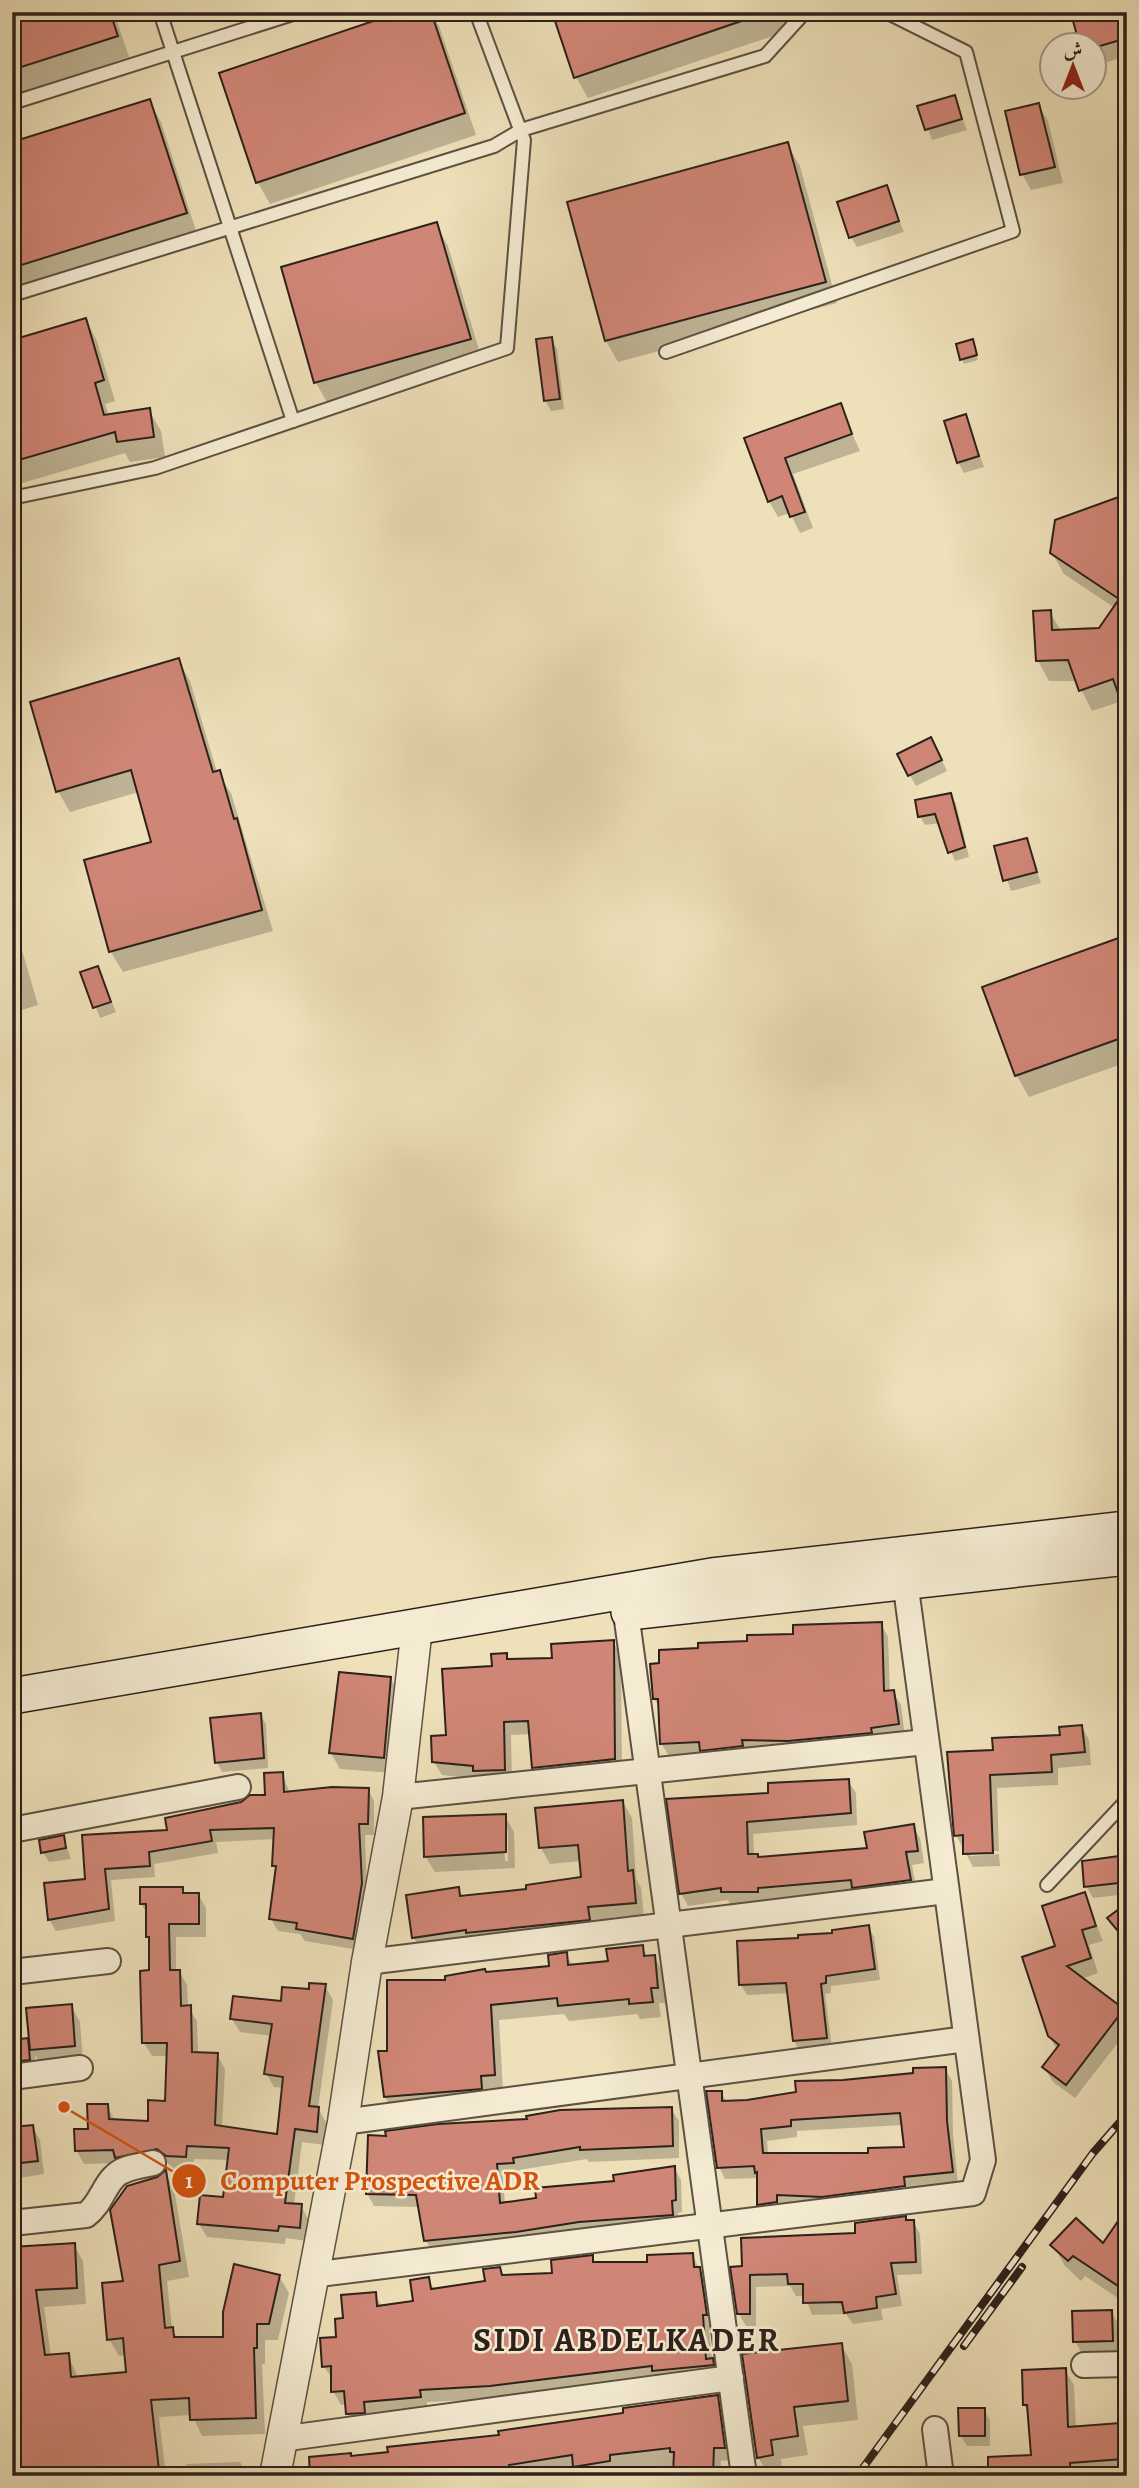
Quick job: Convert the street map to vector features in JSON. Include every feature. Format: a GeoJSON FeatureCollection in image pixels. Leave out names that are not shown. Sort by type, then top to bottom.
{"type":"FeatureCollection","features":[{"type":"Feature","properties":{"kind":"main road"},"geometry":{"type":"LineString","coordinates":[[12,1696],[416,1638],[626,1613],[1127,1529]]}},
{"type":"Feature","properties":{"kind":"main road"},"geometry":{"type":"LineString","coordinates":[[12,1720],[712,1576],[1127,1557]]}},
{"type":"Feature","properties":{"kind":"street"},"geometry":{"type":"LineString","coordinates":[[311,2275],[709,2223],[973,2193],[983,2160],[903,1568]]}},
{"type":"Feature","properties":{"kind":"street"},"geometry":{"type":"LineString","coordinates":[[626,1613],[744,2476]]}},
{"type":"Feature","properties":{"kind":"street"},"geometry":{"type":"LineString","coordinates":[[275,2476],[342,2122],[367,1962],[398,1797],[416,1638]]}},
{"type":"Feature","properties":{"kind":"street"},"geometry":{"type":"LineString","coordinates":[[398,1797],[926,1742]]}},
{"type":"Feature","properties":{"kind":"street"},"geometry":{"type":"LineString","coordinates":[[12,1830],[237,1787]]}},
{"type":"Feature","properties":{"kind":"street"},"geometry":{"type":"LineString","coordinates":[[367,1962],[669,1928],[946,1891]]}},
{"type":"Feature","properties":{"kind":"street"},"geometry":{"type":"LineString","coordinates":[[12,1972],[108,1961]]}},
{"type":"Feature","properties":{"kind":"street"},"geometry":{"type":"LineString","coordinates":[[342,2122],[966,2039]]}},
{"type":"Feature","properties":{"kind":"street"},"geometry":{"type":"LineString","coordinates":[[12,2077],[80,2068]]}},
{"type":"Feature","properties":{"kind":"street"},"geometry":{"type":"LineString","coordinates":[[12,2223],[86,2215],[114,2177],[124,2171],[153,2163]]}},
{"type":"Feature","properties":{"kind":"street"},"geometry":{"type":"LineString","coordinates":[[1084,2365],[1127,2364]]}},
{"type":"Feature","properties":{"kind":"street"},"geometry":{"type":"LineString","coordinates":[[281,2439],[731,2378]]}},
{"type":"Feature","properties":{"kind":"street"},"geometry":{"type":"LineString","coordinates":[[935,2430],[941,2476]]}},
{"type":"Feature","properties":{"kind":"lane"},"geometry":{"type":"LineString","coordinates":[[160,12],[293,421]]}},
{"type":"Feature","properties":{"kind":"lane"},"geometry":{"type":"LineString","coordinates":[[12,103],[299,12]]}},
{"type":"Feature","properties":{"kind":"lane"},"geometry":{"type":"LineString","coordinates":[[12,498],[155,468],[507,348],[524,140],[476,12]]}},
{"type":"Feature","properties":{"kind":"lane"},"geometry":{"type":"LineString","coordinates":[[12,295],[494,146],[521,130],[765,57],[805,12]]}},
{"type":"Feature","properties":{"kind":"lane"},"geometry":{"type":"LineString","coordinates":[[666,352],[1013,231],[966,52],[886,12]]}},
{"type":"Feature","properties":{"kind":"lane"},"geometry":{"type":"LineString","coordinates":[[1047,1885],[1127,1800]]}},
{"type":"Feature","properties":{"kind":"building"},"geometry":{"type":"Polygon","coordinates":[[[12,12],[110,12],[118,36],[12,70],[12,12]]]}},
{"type":"Feature","properties":{"kind":"building"},"geometry":{"type":"Polygon","coordinates":[[[400,12],[431,12],[465,113],[256,183],[219,73],[400,12]]]}},
{"type":"Feature","properties":{"kind":"building"},"geometry":{"type":"Polygon","coordinates":[[[552,12],[758,12],[759,15],[574,78],[552,12]]]}},
{"type":"Feature","properties":{"kind":"building"},"geometry":{"type":"Polygon","coordinates":[[[1103,12],[1127,12],[1127,38],[1108,44],[1108,32],[1076,32],[1073,21],[1103,12]]]}},
{"type":"Feature","properties":{"kind":"building"},"geometry":{"type":"Polygon","coordinates":[[[955,95],[962,119],[925,130],[917,106],[955,95]]]}},
{"type":"Feature","properties":{"kind":"building"},"geometry":{"type":"Polygon","coordinates":[[[150,99],[187,213],[12,268],[12,142],[150,99]]]}},
{"type":"Feature","properties":{"kind":"building"},"geometry":{"type":"Polygon","coordinates":[[[1039,103],[1055,167],[1020,175],[1005,111],[1039,103]]]}},
{"type":"Feature","properties":{"kind":"building"},"geometry":{"type":"Polygon","coordinates":[[[788,142],[826,282],[605,341],[567,202],[788,142]]]}},
{"type":"Feature","properties":{"kind":"building"},"geometry":{"type":"Polygon","coordinates":[[[887,185],[899,221],[849,238],[837,202],[887,185]]]}},
{"type":"Feature","properties":{"kind":"building"},"geometry":{"type":"Polygon","coordinates":[[[437,222],[471,339],[314,383],[281,267],[437,222]]]}},
{"type":"Feature","properties":{"kind":"building"},"geometry":{"type":"Polygon","coordinates":[[[86,318],[104,380],[95,383],[104,415],[150,408],[154,437],[117,442],[115,432],[12,462],[12,340],[86,318]]]}},
{"type":"Feature","properties":{"kind":"building"},"geometry":{"type":"Polygon","coordinates":[[[552,337],[560,399],[544,401],[536,339],[552,337]]]}},
{"type":"Feature","properties":{"kind":"building"},"geometry":{"type":"Polygon","coordinates":[[[973,339],[977,355],[960,360],[956,344],[973,339]]]}},
{"type":"Feature","properties":{"kind":"building"},"geometry":{"type":"Polygon","coordinates":[[[841,403],[852,434],[785,458],[805,512],[790,517],[782,496],[768,502],[744,438],[841,403]]]}},
{"type":"Feature","properties":{"kind":"building"},"geometry":{"type":"Polygon","coordinates":[[[966,414],[979,456],[957,463],[944,421],[966,414]]]}},
{"type":"Feature","properties":{"kind":"building"},"geometry":{"type":"Polygon","coordinates":[[[1127,494],[1125,713],[1113,679],[1079,691],[1068,660],[1036,661],[1033,611],[1051,610],[1052,630],[1099,628],[1119,599],[1050,553],[1055,520],[1127,494]]]}},
{"type":"Feature","properties":{"kind":"building"},"geometry":{"type":"Polygon","coordinates":[[[179,658],[213,772],[220,770],[234,819],[237,818],[262,910],[109,952],[84,860],[151,842],[131,770],[56,792],[30,702],[179,658]]]}},
{"type":"Feature","properties":{"kind":"building"},"geometry":{"type":"Polygon","coordinates":[[[931,737],[942,760],[908,776],[897,754],[931,737]]]}},
{"type":"Feature","properties":{"kind":"building"},"geometry":{"type":"Polygon","coordinates":[[[951,793],[965,847],[948,853],[935,814],[918,817],[915,800],[951,793]]]}},
{"type":"Feature","properties":{"kind":"building"},"geometry":{"type":"Polygon","coordinates":[[[1027,838],[1037,872],[1003,881],[994,846],[1027,838]]]}},
{"type":"Feature","properties":{"kind":"building"},"geometry":{"type":"Polygon","coordinates":[[[1127,935],[1127,1036],[1015,1076],[982,987],[1127,935]]]}},
{"type":"Feature","properties":{"kind":"building"},"geometry":{"type":"Polygon","coordinates":[[[98,966],[111,1002],[93,1008],[80,972],[98,966]]]}},
{"type":"Feature","properties":{"kind":"building"},"geometry":{"type":"Polygon","coordinates":[[[882,1622],[884,1691],[894,1690],[899,1724],[871,1728],[872,1733],[788,1741],[742,1740],[743,1746],[700,1751],[699,1742],[660,1744],[658,1699],[653,1699],[650,1664],[659,1663],[659,1650],[698,1648],[698,1643],[747,1641],[747,1635],[793,1634],[793,1625],[882,1622]]]}},
{"type":"Feature","properties":{"kind":"building"},"geometry":{"type":"Polygon","coordinates":[[[614,1640],[615,1759],[532,1768],[528,1721],[504,1722],[505,1770],[473,1771],[473,1766],[432,1762],[431,1736],[446,1735],[442,1669],[492,1666],[491,1654],[507,1653],[507,1659],[552,1658],[551,1644],[614,1640]]]}},
{"type":"Feature","properties":{"kind":"building"},"geometry":{"type":"Polygon","coordinates":[[[339,1672],[391,1677],[384,1758],[329,1753],[339,1672]]]}},
{"type":"Feature","properties":{"kind":"building"},"geometry":{"type":"Polygon","coordinates":[[[261,1713],[264,1758],[215,1763],[210,1718],[261,1713]]]}},
{"type":"Feature","properties":{"kind":"building"},"geometry":{"type":"Polygon","coordinates":[[[1082,1725],[1085,1752],[1051,1755],[1052,1772],[990,1775],[993,1853],[963,1854],[963,1835],[954,1836],[947,1752],[993,1750],[992,1738],[1060,1735],[1059,1727],[1082,1725]]]}},
{"type":"Feature","properties":{"kind":"building"},"geometry":{"type":"Polygon","coordinates":[[[283,1772],[284,1792],[332,1787],[369,1788],[368,1824],[359,1824],[362,1883],[353,1939],[296,1929],[297,1923],[269,1919],[276,1866],[272,1866],[274,1828],[210,1830],[212,1841],[149,1852],[150,1866],[105,1869],[109,1909],[48,1920],[44,1883],[85,1879],[82,1835],[167,1830],[165,1818],[241,1802],[250,1795],[265,1795],[264,1773],[283,1772]]]}},
{"type":"Feature","properties":{"kind":"building"},"geometry":{"type":"Polygon","coordinates":[[[849,1779],[851,1813],[747,1822],[748,1854],[758,1854],[758,1857],[867,1848],[864,1832],[914,1824],[918,1851],[906,1852],[911,1880],[852,1888],[851,1880],[758,1888],[758,1892],[721,1892],[721,1888],[679,1894],[666,1799],[768,1793],[768,1783],[849,1779]]]}},
{"type":"Feature","properties":{"kind":"building"},"geometry":{"type":"Polygon","coordinates":[[[623,1800],[628,1871],[633,1870],[636,1903],[588,1907],[590,1920],[466,1933],[466,1930],[412,1938],[406,1895],[459,1887],[460,1896],[526,1889],[526,1885],[581,1877],[578,1845],[539,1848],[535,1808],[623,1800]]]}},
{"type":"Feature","properties":{"kind":"building"},"geometry":{"type":"Polygon","coordinates":[[[506,1814],[506,1852],[424,1857],[423,1817],[506,1814]]]}},
{"type":"Feature","properties":{"kind":"building"},"geometry":{"type":"Polygon","coordinates":[[[64,1835],[66,1848],[41,1853],[39,1840],[64,1835]]]}},
{"type":"Feature","properties":{"kind":"building"},"geometry":{"type":"Polygon","coordinates":[[[1127,1855],[1127,1882],[1084,1887],[1082,1861],[1127,1855]]]}},
{"type":"Feature","properties":{"kind":"building"},"geometry":{"type":"Polygon","coordinates":[[[140,1887],[183,1887],[183,1893],[199,1893],[199,1924],[169,1924],[170,1970],[180,1970],[181,2006],[191,2005],[192,2052],[218,2053],[215,2125],[277,2134],[283,2077],[264,2074],[272,2024],[230,2019],[233,1996],[281,2001],[282,1987],[309,1989],[309,1983],[326,1984],[309,2106],[319,2107],[317,2132],[295,2129],[285,2203],[302,2204],[300,2228],[279,2226],[278,2231],[197,2224],[200,2195],[223,2197],[229,2148],[187,2146],[186,2157],[166,2156],[157,2149],[115,2158],[113,2150],[75,2151],[74,2129],[88,2129],[87,2104],[108,2104],[109,2119],[148,2121],[148,2100],[165,2101],[167,2043],[142,2043],[140,1971],[149,1970],[149,1937],[146,1937],[146,1904],[140,1904],[140,1887]]]}},
{"type":"Feature","properties":{"kind":"building"},"geometry":{"type":"Polygon","coordinates":[[[1085,1892],[1096,1926],[1082,1930],[1091,1958],[1067,1966],[1124,2009],[1066,2085],[1042,2067],[1059,2045],[1048,2036],[1022,1957],[1055,1946],[1042,1906],[1085,1892]]]}},
{"type":"Feature","properties":{"kind":"building"},"geometry":{"type":"Polygon","coordinates":[[[1127,1903],[1127,1942],[1107,1918],[1127,1903]]]}},
{"type":"Feature","properties":{"kind":"building"},"geometry":{"type":"Polygon","coordinates":[[[869,1925],[875,1969],[826,1976],[826,1983],[821,1984],[827,2038],[793,2041],[786,1983],[739,1985],[737,1941],[798,1938],[798,1935],[832,1933],[832,1930],[869,1925]]]}},
{"type":"Feature","properties":{"kind":"building"},"geometry":{"type":"Polygon","coordinates":[[[643,1945],[644,1956],[655,1955],[658,1988],[651,1988],[653,2002],[629,2004],[629,1999],[558,2006],[557,1998],[491,2005],[495,2075],[481,2076],[482,2089],[384,2097],[378,2051],[387,2051],[387,1980],[445,1980],[445,1976],[485,1969],[486,1972],[549,1966],[548,1955],[567,1952],[568,1965],[608,1961],[606,1949],[643,1945]]]}},
{"type":"Feature","properties":{"kind":"building"},"geometry":{"type":"Polygon","coordinates":[[[72,2004],[75,2046],[30,2050],[26,2008],[72,2004]]]}},
{"type":"Feature","properties":{"kind":"building"},"geometry":{"type":"Polygon","coordinates":[[[28,2038],[30,2060],[12,2062],[12,2040],[28,2038]]]}},
{"type":"Feature","properties":{"kind":"building"},"geometry":{"type":"Polygon","coordinates":[[[946,2067],[947,2121],[953,2172],[904,2177],[905,2186],[822,2197],[777,2195],[777,2202],[757,2205],[757,2172],[755,2173],[754,2166],[717,2168],[706,2091],[722,2091],[722,2101],[747,2100],[796,2092],[795,2081],[843,2080],[913,2073],[913,2068],[946,2067]],[[900,2113],[791,2120],[791,2126],[761,2129],[763,2153],[868,2153],[868,2148],[904,2147],[900,2113]]]}},
{"type":"Feature","properties":{"kind":"building"},"geometry":{"type":"Polygon","coordinates":[[[672,2107],[673,2146],[580,2150],[580,2147],[513,2158],[514,2163],[497,2164],[500,2203],[536,2198],[535,2188],[614,2181],[613,2175],[675,2166],[676,2200],[672,2201],[673,2215],[579,2222],[516,2232],[424,2241],[416,2195],[366,2194],[368,2135],[386,2136],[385,2131],[438,2124],[527,2119],[526,2116],[560,2110],[672,2107]]]}},
{"type":"Feature","properties":{"kind":"building"},"geometry":{"type":"Polygon","coordinates":[[[33,2125],[38,2161],[12,2164],[12,2127],[33,2125]]]}},
{"type":"Feature","properties":{"kind":"building"},"geometry":{"type":"Polygon","coordinates":[[[166,2170],[180,2261],[159,2265],[165,2328],[173,2327],[174,2337],[223,2337],[223,2312],[234,2264],[280,2275],[269,2324],[257,2324],[257,2348],[254,2348],[256,2418],[190,2420],[189,2398],[151,2400],[159,2470],[121,2476],[12,2476],[12,2247],[75,2243],[77,2288],[36,2290],[45,2355],[69,2353],[71,2377],[126,2372],[123,2338],[107,2340],[102,2283],[123,2281],[110,2210],[127,2186],[157,2177],[166,2170]]]}},
{"type":"Feature","properties":{"kind":"building"},"geometry":{"type":"Polygon","coordinates":[[[1127,2208],[1127,2292],[1073,2256],[1068,2261],[1050,2245],[1076,2218],[1103,2243],[1127,2208]]]}},
{"type":"Feature","properties":{"kind":"building"},"geometry":{"type":"Polygon","coordinates":[[[906,2216],[906,2220],[914,2220],[916,2262],[891,2263],[896,2294],[876,2297],[877,2308],[844,2313],[842,2302],[803,2303],[803,2284],[788,2284],[787,2274],[750,2275],[750,2314],[737,2314],[730,2267],[742,2266],[741,2238],[855,2233],[855,2223],[906,2216]]]}},
{"type":"Feature","properties":{"kind":"building"},"geometry":{"type":"Polygon","coordinates":[[[693,2253],[694,2267],[700,2267],[707,2315],[703,2315],[706,2359],[713,2358],[714,2365],[652,2371],[652,2366],[490,2386],[420,2390],[421,2397],[364,2402],[365,2413],[346,2414],[344,2391],[331,2392],[331,2366],[322,2367],[320,2338],[336,2337],[335,2319],[343,2318],[341,2295],[376,2292],[377,2306],[413,2301],[410,2280],[429,2277],[431,2289],[485,2281],[483,2269],[500,2267],[502,2275],[552,2273],[551,2260],[593,2255],[593,2262],[647,2262],[647,2255],[693,2253]]]}},
{"type":"Feature","properties":{"kind":"building"},"geometry":{"type":"Polygon","coordinates":[[[1112,2310],[1113,2341],[1073,2342],[1072,2311],[1112,2310]]]}},
{"type":"Feature","properties":{"kind":"building"},"geometry":{"type":"Polygon","coordinates":[[[842,2343],[848,2401],[794,2407],[798,2436],[771,2440],[773,2455],[757,2458],[742,2354],[842,2343]]]}},
{"type":"Feature","properties":{"kind":"building"},"geometry":{"type":"Polygon","coordinates":[[[1066,2368],[1068,2427],[1120,2423],[1123,2459],[1070,2463],[1071,2476],[988,2476],[988,2457],[1031,2455],[1027,2405],[1023,2405],[1022,2370],[1066,2368]]]}},
{"type":"Feature","properties":{"kind":"building"},"geometry":{"type":"Polygon","coordinates":[[[718,2395],[725,2448],[714,2448],[713,2476],[673,2476],[674,2452],[670,2452],[670,2448],[610,2455],[610,2461],[573,2467],[572,2455],[509,2465],[510,2476],[485,2476],[484,2471],[445,2476],[310,2476],[309,2457],[388,2452],[387,2447],[499,2435],[498,2431],[623,2413],[623,2408],[718,2395]]]}},
{"type":"Feature","properties":{"kind":"building"},"geometry":{"type":"Polygon","coordinates":[[[958,2408],[985,2408],[985,2436],[959,2436],[958,2408]]]}},
{"type":"Feature","properties":{"kind":"railway"},"geometry":{"type":"LineString","coordinates":[[857,2476],[1093,2153],[1127,2114]]}},
{"type":"Feature","properties":{"kind":"railway"},"geometry":{"type":"LineString","coordinates":[[964,2346],[1022,2267]]}},
{"type":"Feature","properties":{"kind":"place","name":"Computer Prospective ADR"},"geometry":{"type":"Point","coordinates":[64,2107]}},
{"type":"Feature","properties":{"kind":"district","name":"SIDI ABDELKADER"},"geometry":{"type":"Point","coordinates":[627,2339]}}]}
